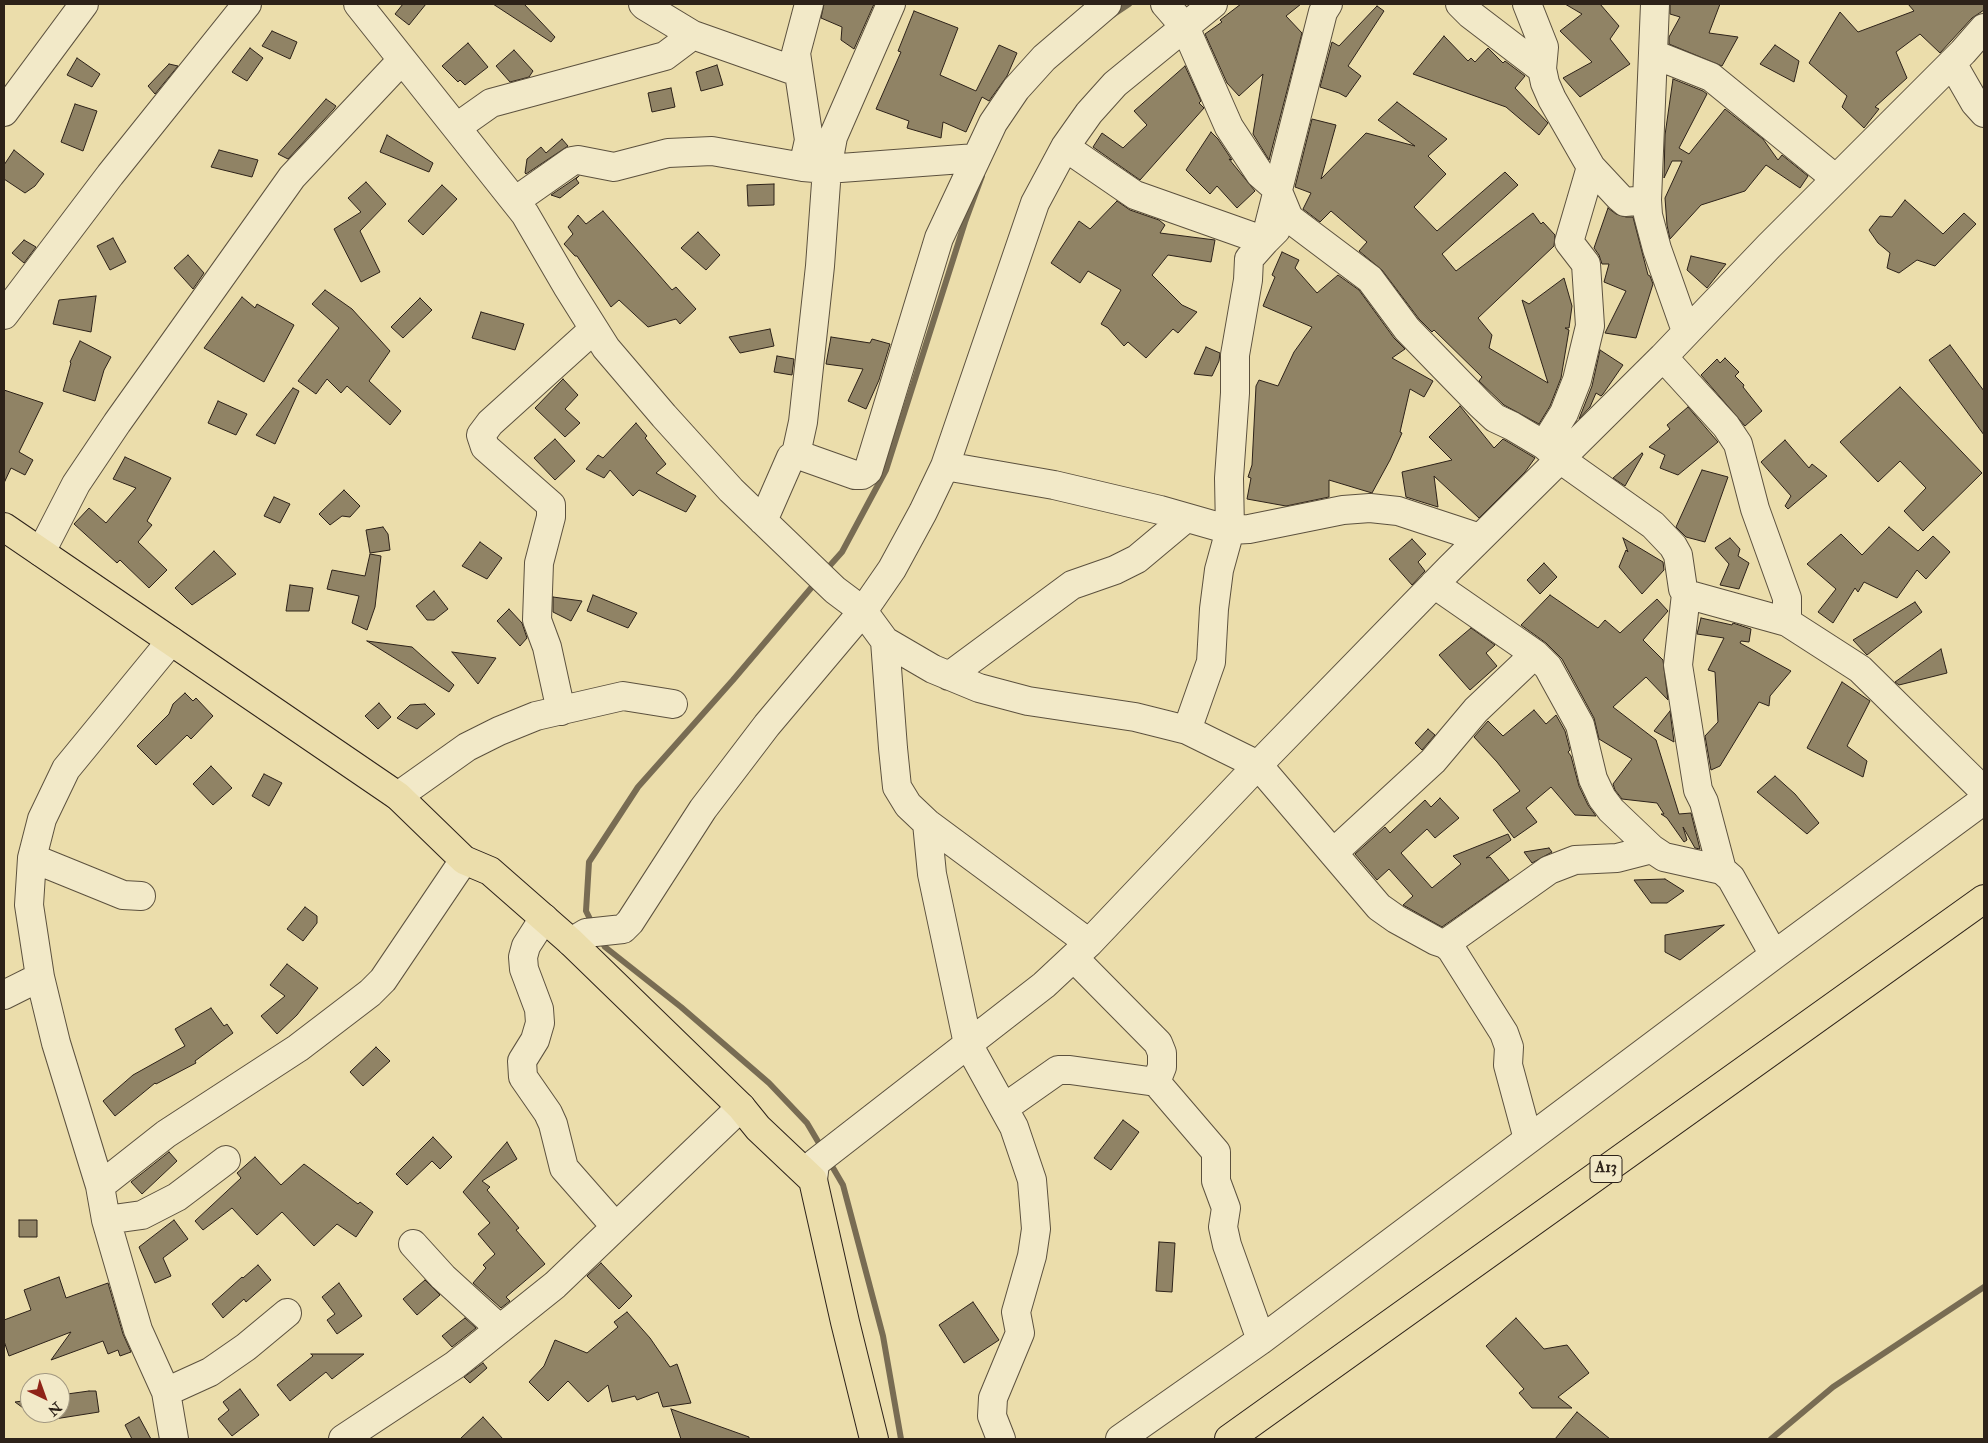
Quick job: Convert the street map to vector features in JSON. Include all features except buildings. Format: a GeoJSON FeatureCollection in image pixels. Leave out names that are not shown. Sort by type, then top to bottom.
{"type":"FeatureCollection","features":[{"type":"Feature","properties":{"kind":"main road"},"geometry":{"type":"LineString","coordinates":[[4,527],[398,796],[464,860],[490,870],[544,918],[579,937],[741,1107],[758,1128],[814,1171],[845,1322],[874,1439]]}},
{"type":"Feature","properties":{"kind":"main road","name":"A13"},"geometry":{"type":"LineString","coordinates":[[1229,1439],[1984,899]]}},
{"type":"Feature","properties":{"kind":"street"},"geometry":{"type":"LineString","coordinates":[[4,112],[84,4]]}},
{"type":"Feature","properties":{"kind":"street"},"geometry":{"type":"LineString","coordinates":[[4,315],[116,168],[247,4]]}},
{"type":"Feature","properties":{"kind":"street"},"geometry":{"type":"LineString","coordinates":[[358,4],[525,214],[606,348],[664,416],[732,490],[835,590],[863,611],[885,641],[933,669],[979,688],[1028,701],[1134,717],[1187,730],[1258,765],[1379,907],[1414,930],[1445,944],[1463,967],[1504,1033],[1509,1047],[1508,1065],[1528,1139]]}},
{"type":"Feature","properties":{"kind":"street"},"geometry":{"type":"LineString","coordinates":[[643,4],[693,35],[798,72]]}},
{"type":"Feature","properties":{"kind":"street"},"geometry":{"type":"LineString","coordinates":[[763,521],[791,457],[796,454],[803,422],[820,266],[815,168],[796,54],[809,4]]}},
{"type":"Feature","properties":{"kind":"street"},"geometry":{"type":"LineString","coordinates":[[815,168],[833,137],[891,4]]}},
{"type":"Feature","properties":{"kind":"street"},"geometry":{"type":"LineString","coordinates":[[796,454],[855,475],[862,475],[868,471],[939,238],[993,123],[1016,89],[1044,58],[1107,4]]}},
{"type":"Feature","properties":{"kind":"street"},"geometry":{"type":"LineString","coordinates":[[1165,4],[1185,27],[1229,127],[1260,174],[1277,190],[1289,218],[1370,279],[1407,329],[1495,418],[1512,426],[1552,452],[1636,512],[1653,525],[1673,546],[1678,555],[1682,588],[1686,594],[1678,665],[1698,790],[1704,802],[1722,870]]}},
{"type":"Feature","properties":{"kind":"street"},"geometry":{"type":"LineString","coordinates":[[579,937],[623,929],[630,922],[703,809],[767,725],[863,611],[892,569],[945,466],[1036,203],[1065,147],[1088,113],[1115,84],[1213,4]]}},
{"type":"Feature","properties":{"kind":"street"},"geometry":{"type":"LineString","coordinates":[[1264,241],[1323,12],[1328,4]]}},
{"type":"Feature","properties":{"kind":"street"},"geometry":{"type":"LineString","coordinates":[[1460,4],[1470,14],[1542,69]]}},
{"type":"Feature","properties":{"kind":"street"},"geometry":{"type":"LineString","coordinates":[[1527,4],[1544,47],[1542,69],[1545,83],[1552,99],[1591,167],[1625,202],[1647,200]]}},
{"type":"Feature","properties":{"kind":"street"},"geometry":{"type":"LineString","coordinates":[[1655,4],[1648,215],[1657,250],[1686,331]]}},
{"type":"Feature","properties":{"kind":"street"},"geometry":{"type":"LineString","coordinates":[[814,1171],[843,1141],[1044,985],[1081,950],[1258,765],[1480,538],[1552,452],[1663,357],[1686,331],[1952,63],[1984,28]]}},
{"type":"Feature","properties":{"kind":"street"},"geometry":{"type":"LineString","coordinates":[[457,127],[491,103],[665,56],[693,35]]}},
{"type":"Feature","properties":{"kind":"street"},"geometry":{"type":"LineString","coordinates":[[1652,54],[1711,77],[1836,178]]}},
{"type":"Feature","properties":{"kind":"street"},"geometry":{"type":"LineString","coordinates":[[41,552],[76,484],[292,177],[402,60]]}},
{"type":"Feature","properties":{"kind":"street"},"geometry":{"type":"LineString","coordinates":[[1952,63],[1975,103],[1984,113]]}},
{"type":"Feature","properties":{"kind":"street"},"geometry":{"type":"LineString","coordinates":[[1065,147],[1135,195],[1264,241]]}},
{"type":"Feature","properties":{"kind":"street"},"geometry":{"type":"LineString","coordinates":[[515,201],[572,162],[578,160],[614,167],[668,153],[712,151],[815,168],[976,158]]}},
{"type":"Feature","properties":{"kind":"street"},"geometry":{"type":"LineString","coordinates":[[1552,452],[1577,380],[1590,326],[1586,264],[1569,242],[1591,167]]}},
{"type":"Feature","properties":{"kind":"street"},"geometry":{"type":"LineString","coordinates":[[1187,730],[1211,662],[1214,609],[1219,570],[1230,530],[1229,478],[1235,393],[1235,355],[1248,280],[1249,259],[1264,241],[1289,218]]}},
{"type":"Feature","properties":{"kind":"street"},"geometry":{"type":"LineString","coordinates":[[561,711],[547,647],[537,620],[539,563],[552,517],[550,504],[485,447],[481,435],[490,423],[594,329]]}},
{"type":"Feature","properties":{"kind":"street"},"geometry":{"type":"LineString","coordinates":[[1663,357],[1726,426],[1738,444],[1755,509],[1787,598],[1787,622]]}},
{"type":"Feature","properties":{"kind":"street"},"geometry":{"type":"LineString","coordinates":[[945,466],[1054,485],[1230,530],[1282,523],[1342,510],[1370,508],[1398,511],[1480,538]]}},
{"type":"Feature","properties":{"kind":"street"},"geometry":{"type":"LineString","coordinates":[[949,676],[1072,585],[1115,570],[1138,559],[1186,518]]}},
{"type":"Feature","properties":{"kind":"street"},"geometry":{"type":"LineString","coordinates":[[1434,584],[1535,654],[1548,666],[1580,725],[1593,779],[1602,798],[1611,810],[1652,849],[1664,856],[1722,870],[1731,878],[1774,955]]}},
{"type":"Feature","properties":{"kind":"street"},"geometry":{"type":"LineString","coordinates":[[1686,594],[1787,622],[1860,668],[1984,791]]}},
{"type":"Feature","properties":{"kind":"street"},"geometry":{"type":"LineString","coordinates":[[171,641],[66,769],[42,819],[32,858],[28,905],[40,977],[56,1043],[100,1186],[106,1220],[138,1330],[166,1392],[174,1439]]}},
{"type":"Feature","properties":{"kind":"street"},"geometry":{"type":"LineString","coordinates":[[885,641],[892,748],[897,787],[908,805],[927,823],[1081,950],[1158,1043],[1162,1053],[1162,1067],[1156,1082]]}},
{"type":"Feature","properties":{"kind":"street"},"geometry":{"type":"LineString","coordinates":[[1333,853],[1433,762],[1476,710],[1535,654]]}},
{"type":"Feature","properties":{"kind":"street"},"geometry":{"type":"LineString","coordinates":[[398,796],[467,747],[536,716],[623,696],[673,704]]}},
{"type":"Feature","properties":{"kind":"street"},"geometry":{"type":"LineString","coordinates":[[1120,1439],[1261,1340],[1984,800]]}},
{"type":"Feature","properties":{"kind":"street"},"geometry":{"type":"LineString","coordinates":[[927,823],[932,874],[968,1044],[1014,1127],[1032,1180],[1036,1229],[1032,1256],[1016,1312],[1020,1332],[993,1398],[992,1416],[1001,1439]]}},
{"type":"Feature","properties":{"kind":"street"},"geometry":{"type":"LineString","coordinates":[[1445,944],[1556,867],[1575,860],[1617,858],[1652,849]]}},
{"type":"Feature","properties":{"kind":"street"},"geometry":{"type":"LineString","coordinates":[[32,858],[123,895],[141,896]]}},
{"type":"Feature","properties":{"kind":"street"},"geometry":{"type":"LineString","coordinates":[[100,1186],[166,1134],[298,1048],[370,993],[383,980],[464,860]]}},
{"type":"Feature","properties":{"kind":"street"},"geometry":{"type":"LineString","coordinates":[[544,918],[526,946],[523,957],[524,969],[539,1010],[540,1023],[535,1040],[522,1061],[523,1077],[548,1113],[553,1124],[564,1168],[615,1226]]}},
{"type":"Feature","properties":{"kind":"street"},"geometry":{"type":"LineString","coordinates":[[4,995],[40,977]]}},
{"type":"Feature","properties":{"kind":"street"},"geometry":{"type":"LineString","coordinates":[[1004,1108],[1058,1070],[1156,1082],[1216,1152],[1216,1181],[1226,1208],[1223,1227],[1227,1246],[1261,1340]]}},
{"type":"Feature","properties":{"kind":"street"},"geometry":{"type":"LineString","coordinates":[[343,1439],[455,1365],[555,1285],[741,1107]]}},
{"type":"Feature","properties":{"kind":"street"},"geometry":{"type":"LineString","coordinates":[[106,1220],[142,1214],[177,1196],[226,1160]]}},
{"type":"Feature","properties":{"kind":"street"},"geometry":{"type":"LineString","coordinates":[[413,1244],[442,1277],[500,1329]]}},
{"type":"Feature","properties":{"kind":"street"},"geometry":{"type":"LineString","coordinates":[[166,1392],[210,1372],[246,1347],[287,1313]]}},
{"type":"Feature","properties":{"kind":"waterway"},"geometry":{"type":"LineString","coordinates":[[1111,16],[1129,4]]}},
{"type":"Feature","properties":{"kind":"waterway"},"geometry":{"type":"LineString","coordinates":[[825,571],[842,552],[886,470],[965,222],[982,176]]}},
{"type":"Feature","properties":{"kind":"waterway"},"geometry":{"type":"LineString","coordinates":[[593,925],[586,911],[589,862],[638,787],[733,680],[817,581]]}},
{"type":"Feature","properties":{"kind":"waterway"},"geometry":{"type":"LineString","coordinates":[[600,938],[605,947],[681,1007],[769,1083],[807,1123],[823,1150]]}},
{"type":"Feature","properties":{"kind":"waterway"},"geometry":{"type":"LineString","coordinates":[[829,1161],[843,1185],[883,1336],[901,1439]]}},
{"type":"Feature","properties":{"kind":"waterway"},"geometry":{"type":"LineString","coordinates":[[1771,1439],[1833,1387],[1984,1287]]}}]}
